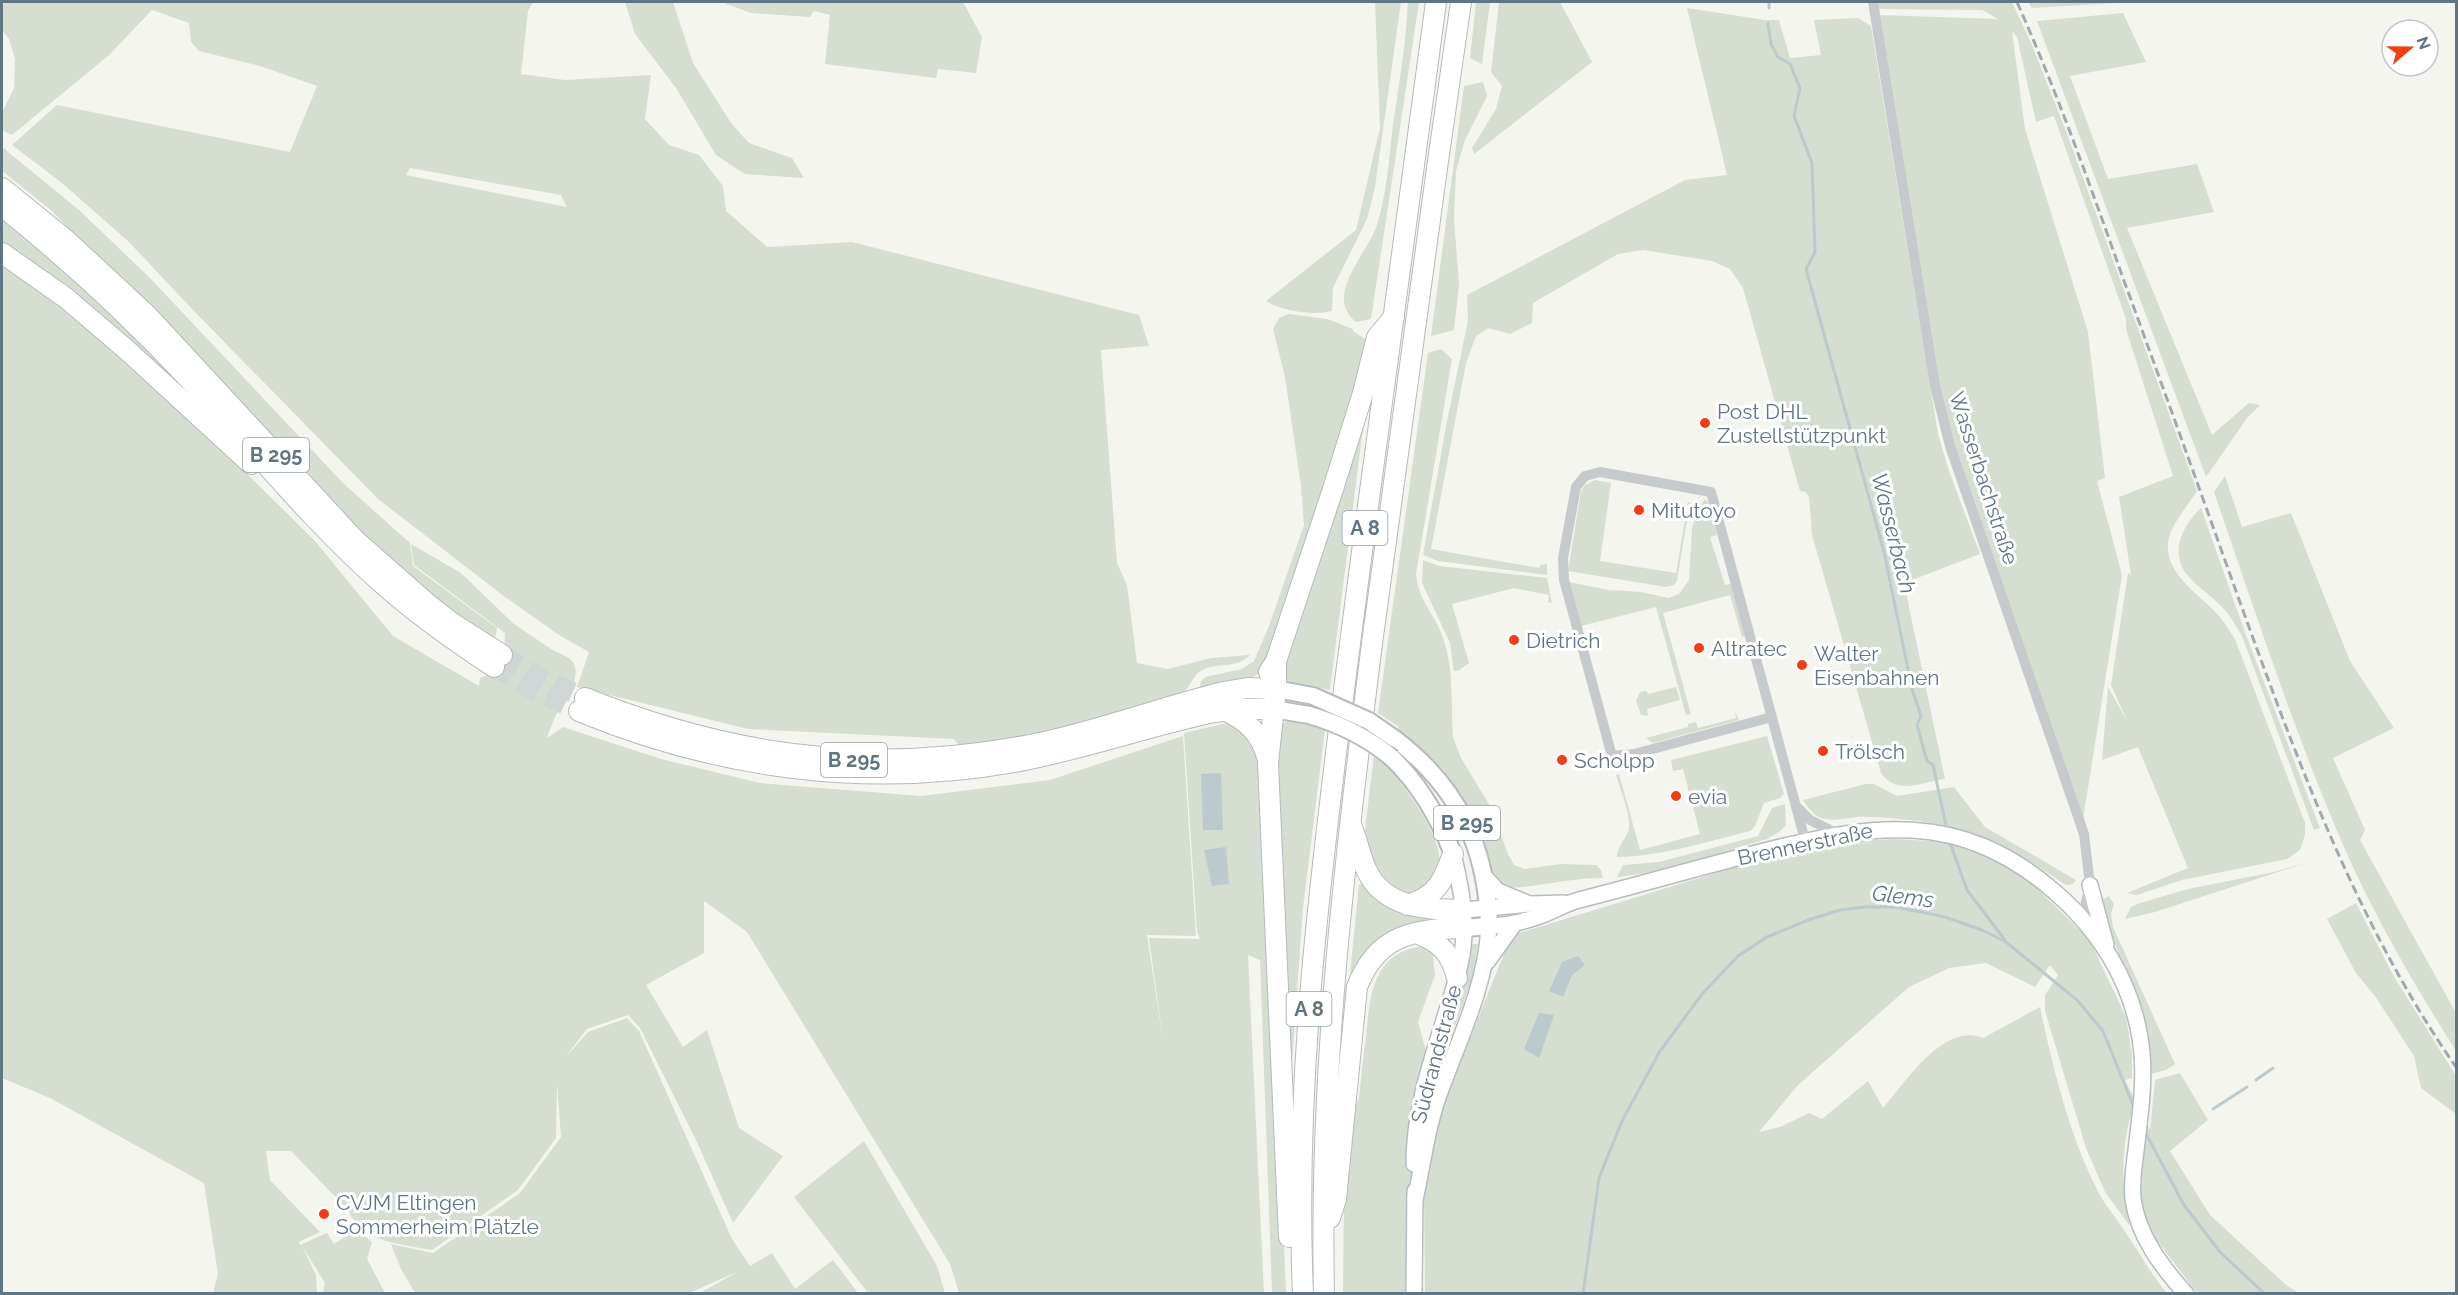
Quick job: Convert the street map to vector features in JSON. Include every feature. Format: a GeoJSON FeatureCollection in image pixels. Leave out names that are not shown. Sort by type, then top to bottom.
{"type":"FeatureCollection","features":[{"type":"Feature","properties":{"kind":"highway","name":"A 8"},"geometry":{"type":"LineString","coordinates":[[1302,1286],[1301,1156],[1312,961],[1343,696],[1436,2]]}},
{"type":"Feature","properties":{"kind":"highway","name":"A 8"},"geometry":{"type":"LineString","coordinates":[[1324,1293],[1322,1237],[1326,1093],[1335,969],[1350,822],[1404,396],[1461,2]]}},
{"type":"Feature","properties":{"kind":"highway","name":"B 295"},"geometry":{"type":"LineString","coordinates":[[2,188],[65,239],[147,315],[355,540],[383,567],[498,661],[452,640],[393,594],[355,559],[300,502],[142,329],[77,268],[2,206]]}},
{"type":"Feature","properties":{"kind":"highway"},"geometry":{"type":"LineString","coordinates":[[2,253],[66,298],[128,351],[276,490],[300,502]]}},
{"type":"Feature","properties":{"kind":"highway"},"geometry":{"type":"LineString","coordinates":[[1273,710],[1276,661],[1334,486],[1377,338],[1394,317]]}},
{"type":"Feature","properties":{"kind":"highway"},"geometry":{"type":"LineString","coordinates":[[1247,688],[1263,678],[1276,661]]}},
{"type":"Feature","properties":{"kind":"highway","name":"B 295"},"geometry":{"type":"LineString","coordinates":[[582,705],[730,745],[796,755],[887,760],[943,758],[1021,746],[1197,707],[1247,688],[1276,689]]}},
{"type":"Feature","properties":{"kind":"highway","name":"B 295"},"geometry":{"type":"LineString","coordinates":[[1197,707],[1224,710],[1273,710]]}},
{"type":"Feature","properties":{"kind":"highway","name":"A 8"},"geometry":{"type":"LineString","coordinates":[[1224,710],[1256,731],[1264,746],[1268,763]]}},
{"type":"Feature","properties":{"kind":"highway","name":"A 8"},"geometry":{"type":"LineString","coordinates":[[1273,710],[1268,763],[1289,1252],[1302,1286]]}},
{"type":"Feature","properties":{"kind":"highway"},"geometry":{"type":"LineString","coordinates":[[1350,822],[1372,878],[1386,893],[1408,904],[1464,919]]}},
{"type":"Feature","properties":{"kind":"highway"},"geometry":{"type":"LineString","coordinates":[[1408,904],[1432,894],[1446,872],[1453,854]]}},
{"type":"Feature","properties":{"kind":"highway"},"geometry":{"type":"LineString","coordinates":[[1322,1237],[1336,1199],[1357,987],[1362,973],[1374,954],[1394,939],[1464,919]]}},
{"type":"Feature","properties":{"kind":"highway"},"geometry":{"type":"LineString","coordinates":[[1416,933],[1429,938],[1446,950],[1454,964],[1457,978]]}},
{"type":"Feature","properties":{"kind":"main road","name":"B 295"},"geometry":{"type":"LineString","coordinates":[[1276,689],[1313,696],[1369,721],[1419,759],[1449,792],[1470,830],[1485,877],[1490,926]]}},
{"type":"Feature","properties":{"kind":"main road","name":"B 295"},"geometry":{"type":"LineString","coordinates":[[1273,710],[1309,715],[1346,729],[1367,740],[1392,758],[1426,800],[1444,831],[1453,854],[1464,919]]}},
{"type":"Feature","properties":{"kind":"main road","name":"Brennerstraße"},"geometry":{"type":"LineString","coordinates":[[1490,926],[1515,923],[1547,913],[1568,903],[1805,840],[1838,834],[1898,828],[1936,832],[1999,852],[2041,880],[2082,919],[2107,951],[2127,990],[2137,1020],[2143,1070],[2133,1200],[2144,1234],[2162,1264],[2186,1293]]}},
{"type":"Feature","properties":{"kind":"main road"},"geometry":{"type":"LineString","coordinates":[[1485,877],[1498,891],[1515,900],[1530,904]]}},
{"type":"Feature","properties":{"kind":"main road"},"geometry":{"type":"LineString","coordinates":[[2090,885],[2107,951]]}},
{"type":"Feature","properties":{"kind":"main road","name":"Brennerstraße"},"geometry":{"type":"LineString","coordinates":[[1464,919],[1489,909],[1530,904],[1568,903]]}},
{"type":"Feature","properties":{"kind":"main road"},"geometry":{"type":"LineString","coordinates":[[1464,919],[1490,926]]}},
{"type":"Feature","properties":{"kind":"main road","name":"Südrandstraße"},"geometry":{"type":"LineString","coordinates":[[1414,1293],[1416,1119],[1457,978],[1464,919]]}},
{"type":"Feature","properties":{"kind":"main road"},"geometry":{"type":"LineString","coordinates":[[1486,964],[1515,923]]}},
{"type":"Feature","properties":{"kind":"main road","name":"Südrandstraße"},"geometry":{"type":"LineString","coordinates":[[1414,1200],[1431,1119],[1475,1001],[1486,964],[1490,926]]}},
{"type":"Feature","properties":{"kind":"street","name":"Wasserbachstraße"},"geometry":{"type":"LineString","coordinates":[[1874,2],[1920,302],[1937,396],[1950,446],[2084,834],[2090,885],[2082,919]]}},
{"type":"Feature","properties":{"kind":"street"},"geometry":{"type":"LineString","coordinates":[[1772,717],[1634,754],[1612,756],[1564,580],[1563,558],[1576,487],[1585,476],[1600,472],[1711,492],[1797,807],[1805,840]]}},
{"type":"Feature","properties":{"kind":"street"},"geometry":{"type":"LineString","coordinates":[[1797,807],[1810,820],[1838,834]]}},
{"type":"Feature","properties":{"kind":"shaded area"},"geometry":{"type":"Polygon","coordinates":[[[2,2],[533,2],[528,11],[521,74],[565,80],[651,75],[645,119],[669,145],[699,155],[723,186],[726,211],[767,247],[852,242],[1139,315],[1149,346],[1101,350],[1117,563],[1127,585],[1137,663],[1168,669],[1211,658],[1250,655],[1245,660],[1233,664],[1213,666],[1201,671],[1186,690],[1175,699],[1048,736],[962,749],[954,739],[748,729],[577,687],[589,652],[559,635],[505,597],[378,499],[129,242],[62,183],[12,145],[57,105],[290,152],[317,86],[260,66],[199,51],[191,42],[189,23],[152,10],[109,55],[12,135],[2,130],[2,113],[14,88],[15,59],[9,39],[2,30],[2,2]],[[410,168],[406,175],[567,207],[561,195],[410,168]]]}},
{"type":"Feature","properties":{"kind":"shaded area"},"geometry":{"type":"Polygon","coordinates":[[[625,2],[673,2],[693,63],[731,123],[749,143],[792,158],[804,178],[745,174],[716,155],[676,88],[635,34],[625,2]]]}},
{"type":"Feature","properties":{"kind":"shaded area"},"geometry":{"type":"Polygon","coordinates":[[[721,2],[963,2],[982,37],[976,73],[938,69],[936,78],[825,64],[830,15],[814,11],[810,17],[751,13],[721,2]]]}},
{"type":"Feature","properties":{"kind":"shaded area"},"geometry":{"type":"Polygon","coordinates":[[[1375,2],[1401,2],[1375,187],[1367,219],[1333,288],[1332,311],[1307,313],[1289,310],[1266,301],[1356,230],[1380,128],[1375,2]]]}},
{"type":"Feature","properties":{"kind":"shaded area"},"geometry":{"type":"Polygon","coordinates":[[[1408,2],[1419,2],[1371,319],[1356,322],[1347,311],[1344,300],[1346,287],[1350,275],[1372,237],[1383,201],[1408,2]]]}},
{"type":"Feature","properties":{"kind":"shaded area"},"geometry":{"type":"Polygon","coordinates":[[[1476,2],[1490,2],[1482,64],[1470,58],[1476,2]]]}},
{"type":"Feature","properties":{"kind":"shaded area"},"geometry":{"type":"Polygon","coordinates":[[[1499,2],[1560,2],[1592,62],[1474,154],[1472,148],[1496,109],[1502,86],[1491,72],[1499,2]]]}},
{"type":"Feature","properties":{"kind":"shaded area"},"geometry":{"type":"Polygon","coordinates":[[[1877,2],[2012,2],[2032,45],[2066,131],[2197,491],[2170,534],[2168,547],[2170,559],[2183,580],[2219,616],[2235,639],[2305,823],[2305,835],[2300,850],[2287,859],[2182,880],[2137,895],[2127,893],[2188,868],[2138,747],[2102,760],[2108,687],[2127,721],[2111,685],[2128,573],[2131,575],[2119,497],[2173,476],[2126,329],[2126,319],[2054,116],[2036,122],[2017,37],[2012,31],[2025,129],[2088,332],[2105,478],[2097,481],[2122,575],[2083,819],[1965,479],[1940,398],[1879,15],[1998,19],[1982,10],[1879,9],[1877,2]]]}},
{"type":"Feature","properties":{"kind":"shaded area"},"geometry":{"type":"Polygon","coordinates":[[[2028,2],[2117,2],[2117,3],[2032,8],[2028,2]]]}},
{"type":"Feature","properties":{"kind":"shaded area"},"geometry":{"type":"Polygon","coordinates":[[[1687,8],[1765,20],[1779,20],[1790,58],[1821,55],[1814,20],[1858,18],[1871,26],[1938,434],[1949,471],[1980,554],[1904,583],[1945,779],[1902,786],[1887,780],[1881,773],[1812,535],[1809,497],[1806,492],[1800,491],[1743,288],[1730,269],[1712,261],[1643,250],[1618,254],[1533,303],[1532,323],[1510,334],[1488,328],[1476,336],[1466,363],[1431,549],[1539,568],[1540,565],[1547,564],[1547,575],[1438,561],[1423,555],[1468,321],[1467,295],[1685,180],[1727,175],[1687,8]]]}},
{"type":"Feature","properties":{"kind":"shaded area"},"geometry":{"type":"Polygon","coordinates":[[[2123,13],[2146,62],[2070,76],[2108,179],[2197,164],[2214,212],[2127,228],[2212,435],[2249,403],[2260,405],[2247,418],[2206,477],[2037,21],[2123,13]]]}},
{"type":"Feature","properties":{"kind":"shaded area"},"geometry":{"type":"Polygon","coordinates":[[[1483,82],[1487,96],[1465,140],[1456,171],[1454,219],[1459,284],[1454,330],[1431,336],[1464,86],[1483,82]]]}},
{"type":"Feature","properties":{"kind":"shaded area"},"geometry":{"type":"Polygon","coordinates":[[[2,147],[79,210],[149,277],[344,484],[410,543],[413,566],[497,628],[494,644],[401,576],[52,211],[2,171],[2,147]]]}},
{"type":"Feature","properties":{"kind":"shaded area"},"geometry":{"type":"Polygon","coordinates":[[[2,214],[78,279],[170,371],[241,447],[126,336],[43,272],[2,244],[2,214]]]}},
{"type":"Feature","properties":{"kind":"shaded area"},"geometry":{"type":"Polygon","coordinates":[[[2,262],[127,355],[315,541],[393,636],[479,686],[480,678],[491,674],[504,654],[505,633],[414,565],[411,544],[461,573],[514,624],[551,649],[569,658],[576,671],[574,683],[554,719],[547,738],[563,727],[661,759],[760,783],[921,796],[1050,780],[1183,736],[1196,936],[1147,935],[1164,1047],[1149,938],[1200,939],[1197,932],[1184,733],[1231,722],[1258,742],[1278,1096],[1286,1293],[1272,1293],[1260,960],[1248,955],[1264,1293],[959,1293],[950,1264],[747,932],[704,901],[704,953],[646,985],[683,1047],[707,1030],[739,1128],[783,1156],[733,1223],[696,1140],[640,1028],[628,1015],[587,1029],[564,1059],[588,1032],[627,1018],[639,1031],[732,1239],[750,1266],[772,1253],[795,1289],[833,1260],[858,1293],[700,1293],[737,1272],[689,1293],[415,1293],[401,1269],[391,1244],[433,1253],[520,1193],[561,1137],[557,1083],[556,1138],[518,1190],[432,1250],[373,1236],[355,1221],[348,1210],[291,1151],[266,1151],[270,1180],[320,1232],[299,1242],[300,1245],[327,1233],[334,1244],[357,1229],[372,1242],[367,1259],[385,1293],[323,1293],[325,1283],[302,1246],[316,1275],[317,1293],[213,1293],[218,1274],[204,1183],[50,1098],[2,1078],[2,262]]]}},
{"type":"Feature","properties":{"kind":"shaded area"},"geometry":{"type":"Polygon","coordinates":[[[1289,314],[1327,319],[1353,329],[1368,341],[1343,434],[1265,668],[1259,674],[1244,681],[1201,689],[1200,683],[1205,677],[1242,669],[1254,661],[1269,626],[1304,525],[1301,486],[1285,377],[1273,329],[1279,318],[1289,314]]]}},
{"type":"Feature","properties":{"kind":"shaded area"},"geometry":{"type":"Polygon","coordinates":[[[1441,349],[1452,359],[1416,574],[1420,593],[1440,629],[1447,650],[1453,737],[1461,758],[1490,806],[1514,865],[1525,869],[1560,864],[1596,865],[1601,870],[1603,878],[1518,888],[1502,884],[1492,873],[1469,818],[1444,776],[1424,752],[1398,729],[1399,727],[1378,713],[1428,353],[1441,349]]]}},
{"type":"Feature","properties":{"kind":"shaded area"},"geometry":{"type":"Polygon","coordinates":[[[1366,404],[1330,690],[1279,679],[1366,404]]]}},
{"type":"Feature","properties":{"kind":"shaded area"},"geometry":{"type":"Polygon","coordinates":[[[2225,476],[2242,527],[2291,513],[2350,661],[2394,728],[2333,758],[2365,830],[2360,840],[2456,1013],[2456,1051],[2382,926],[2344,847],[2308,760],[2214,492],[2225,476]]]}},
{"type":"Feature","properties":{"kind":"shaded area"},"geometry":{"type":"Polygon","coordinates":[[[1595,480],[1611,483],[1600,561],[1676,573],[1688,502],[1690,502],[1677,581],[1674,585],[1666,587],[1568,571],[1581,491],[1585,485],[1595,480]]]}},
{"type":"Feature","properties":{"kind":"shaded area"},"geometry":{"type":"Polygon","coordinates":[[[1705,499],[1708,502],[1717,535],[1710,537],[1725,585],[1731,584],[1745,636],[1742,637],[1730,595],[1663,613],[1691,714],[1686,715],[1656,607],[1581,626],[1569,582],[1668,598],[1679,594],[1689,580],[1692,529],[1698,509],[1705,499]]]}},
{"type":"Feature","properties":{"kind":"shaded area"},"geometry":{"type":"Polygon","coordinates":[[[2201,508],[2246,635],[2320,828],[2314,830],[2242,636],[2224,609],[2189,577],[2179,559],[2183,532],[2201,508]]]}},
{"type":"Feature","properties":{"kind":"shaded area"},"geometry":{"type":"Polygon","coordinates":[[[1423,560],[1439,566],[1547,578],[1552,603],[1548,602],[1549,595],[1514,588],[1452,604],[1469,663],[1458,671],[1454,671],[1450,643],[1422,583],[1423,560]]]}},
{"type":"Feature","properties":{"kind":"shaded area"},"geometry":{"type":"Polygon","coordinates":[[[1676,687],[1680,700],[1647,709],[1648,716],[1641,715],[1636,701],[1640,692],[1646,691],[1648,694],[1676,687]]]}},
{"type":"Feature","properties":{"kind":"shaded area"},"geometry":{"type":"Polygon","coordinates":[[[1735,711],[1739,720],[1653,743],[1646,738],[1688,727],[1688,724],[1696,722],[1698,728],[1736,718],[1735,711]]]}},
{"type":"Feature","properties":{"kind":"shaded area"},"geometry":{"type":"Polygon","coordinates":[[[1292,719],[1325,730],[1303,908],[1291,1075],[1276,766],[1281,724],[1292,719]]]}},
{"type":"Feature","properties":{"kind":"shaded area"},"geometry":{"type":"Polygon","coordinates":[[[1767,736],[1784,794],[1780,798],[1764,803],[1755,826],[1750,831],[1668,851],[1617,857],[1618,850],[1627,835],[1629,821],[1616,775],[1619,774],[1640,850],[1700,834],[1683,769],[1673,771],[1671,760],[1767,736]]]}},
{"type":"Feature","properties":{"kind":"shaded area"},"geometry":{"type":"Polygon","coordinates":[[[1374,755],[1390,769],[1390,767],[1425,819],[1437,847],[1440,876],[1410,898],[1376,877],[1364,838],[1374,755]]]}},
{"type":"Feature","properties":{"kind":"shaded area"},"geometry":{"type":"Polygon","coordinates":[[[1221,773],[1223,830],[1203,830],[1201,774],[1221,773]]]}},
{"type":"Feature","properties":{"kind":"shaded area"},"geometry":{"type":"Polygon","coordinates":[[[1874,784],[1897,796],[1954,787],[1985,827],[2076,880],[2073,884],[2066,885],[2007,849],[1968,833],[1924,822],[1879,817],[1833,820],[1820,818],[1803,800],[1874,784]]]}},
{"type":"Feature","properties":{"kind":"shaded area"},"geometry":{"type":"Polygon","coordinates":[[[1785,804],[1786,825],[1767,839],[1674,866],[1617,877],[1623,865],[1659,862],[1758,836],[1772,808],[1785,804]]]}},
{"type":"Feature","properties":{"kind":"shaded area"},"geometry":{"type":"Polygon","coordinates":[[[1896,839],[1946,842],[1976,850],[2018,870],[2089,939],[2126,1017],[2132,1055],[2132,1078],[2125,1080],[2150,1130],[2155,1080],[2180,1073],[2208,1120],[2170,1151],[2210,1215],[2285,1284],[2298,1293],[2197,1293],[2155,1238],[2140,1205],[2144,1152],[2130,1117],[2123,1171],[2130,1226],[2105,1192],[2086,1148],[2045,1011],[2045,995],[2058,975],[2050,965],[2035,987],[1986,963],[1949,968],[1909,987],[1798,1085],[1759,1132],[1780,1127],[1809,1113],[1822,1119],[1868,1081],[1883,1108],[1926,1058],[1940,1047],[1954,1039],[1968,1035],[1983,1038],[2040,1007],[2071,1127],[2089,1173],[2103,1200],[2167,1293],[1425,1294],[1424,1196],[1432,1143],[1450,1088],[1509,941],[1519,933],[1745,864],[1836,842],[1896,839]]]}},
{"type":"Feature","properties":{"kind":"shaded area"},"geometry":{"type":"Polygon","coordinates":[[[1226,847],[1229,884],[1212,886],[1204,850],[1226,847]]]}},
{"type":"Feature","properties":{"kind":"shaded area"},"geometry":{"type":"Polygon","coordinates":[[[2309,862],[2155,912],[2125,919],[2131,907],[2140,903],[2188,889],[2274,872],[2309,862]]]}},
{"type":"Feature","properties":{"kind":"shaded area"},"geometry":{"type":"Polygon","coordinates":[[[1359,884],[1371,885],[1452,916],[1358,964],[1350,974],[1359,884]]]}},
{"type":"Feature","properties":{"kind":"shaded area"},"geometry":{"type":"Polygon","coordinates":[[[2109,896],[2114,904],[2111,914],[2113,927],[2175,1064],[2166,1070],[2151,1074],[2149,1050],[2138,1006],[2101,901],[2109,896]]]}},
{"type":"Feature","properties":{"kind":"shaded area"},"geometry":{"type":"Polygon","coordinates":[[[2356,903],[2393,975],[2456,1076],[2456,1114],[2421,1088],[2414,1056],[2375,996],[2356,973],[2327,919],[2356,903]]]}},
{"type":"Feature","properties":{"kind":"shaded area"},"geometry":{"type":"Polygon","coordinates":[[[1471,944],[1478,944],[1473,976],[1427,1110],[1427,1093],[1471,944]]]}},
{"type":"Feature","properties":{"kind":"shaded area"},"geometry":{"type":"Polygon","coordinates":[[[1422,946],[1436,952],[1433,957],[1435,975],[1418,1022],[1426,1051],[1412,1142],[1410,1293],[1343,1293],[1344,1192],[1353,1113],[1359,1098],[1372,992],[1383,967],[1393,957],[1405,950],[1422,946]]]}},
{"type":"Feature","properties":{"kind":"shaded area"},"geometry":{"type":"Polygon","coordinates":[[[1578,956],[1585,965],[1572,975],[1563,997],[1549,991],[1562,962],[1578,956]]]}},
{"type":"Feature","properties":{"kind":"shaded area"},"geometry":{"type":"Polygon","coordinates":[[[1539,1013],[1554,1015],[1539,1058],[1524,1049],[1539,1013]]]}},
{"type":"Feature","properties":{"kind":"shaded area"},"geometry":{"type":"Polygon","coordinates":[[[864,1141],[937,1266],[945,1293],[868,1293],[794,1197],[864,1141]]]}},
{"type":"Feature","properties":{"kind":"waterway","name":"Wasserbach"},"geometry":{"type":"LineString","coordinates":[[1769,2],[1769,8]]}},
{"type":"Feature","properties":{"kind":"waterway","name":"Wasserbach"},"geometry":{"type":"LineString","coordinates":[[1768,23],[1771,44],[1778,57],[1790,64],[1800,88],[1794,116],[1812,163],[1815,252],[1806,269],[1884,552],[1912,689],[1921,716],[1917,725],[1927,761],[1933,765],[1947,830]]}},
{"type":"Feature","properties":{"kind":"waterway","name":"Wasserbach"},"geometry":{"type":"LineString","coordinates":[[1949,840],[1967,890],[2005,940]]}},
{"type":"Feature","properties":{"kind":"waterway","name":"Glems"},"geometry":{"type":"LineString","coordinates":[[1583,1294],[1599,1178],[1622,1121],[1660,1051],[1703,993],[1738,956],[1767,937],[1811,919],[1840,910],[1896,907],[1945,917],[1982,930],[2006,942],[2077,1000],[2103,1031],[2135,1110]]}},
{"type":"Feature","properties":{"kind":"waterway"},"geometry":{"type":"LineString","coordinates":[[2256,1080],[2273,1068]]}},
{"type":"Feature","properties":{"kind":"waterway"},"geometry":{"type":"LineString","coordinates":[[2213,1109],[2247,1087]]}},
{"type":"Feature","properties":{"kind":"waterway","name":"Glems"},"geometry":{"type":"LineString","coordinates":[[2145,1132],[2184,1205],[2220,1252],[2265,1294]]}},
{"type":"Feature","properties":{"kind":"tunnel"},"geometry":{"type":"LineString","coordinates":[[502,655],[539,677],[585,698]]}},
{"type":"Feature","properties":{"kind":"tunnel"},"geometry":{"type":"LineString","coordinates":[[494,667],[532,689],[579,711]]}},
{"type":"Feature","properties":{"kind":"railway"},"geometry":{"type":"LineString","coordinates":[[2017,2],[2073,139],[2263,665],[2309,784],[2360,901],[2389,958],[2456,1067]]}},
{"type":"Feature","properties":{"kind":"place","name":"Post DHL Zustellstützpunkt"},"geometry":{"type":"Point","coordinates":[1705,423]}},
{"type":"Feature","properties":{"kind":"place","name":"Mitutoyo"},"geometry":{"type":"Point","coordinates":[1639,510]}},
{"type":"Feature","properties":{"kind":"place","name":"Dietrich"},"geometry":{"type":"Point","coordinates":[1514,640]}},
{"type":"Feature","properties":{"kind":"place","name":"Altratec"},"geometry":{"type":"Point","coordinates":[1699,648]}},
{"type":"Feature","properties":{"kind":"place","name":"Walter Eisenbahnen"},"geometry":{"type":"Point","coordinates":[1802,665]}},
{"type":"Feature","properties":{"kind":"place","name":"Trölsch"},"geometry":{"type":"Point","coordinates":[1823,751]}},
{"type":"Feature","properties":{"kind":"place","name":"Scholpp"},"geometry":{"type":"Point","coordinates":[1562,760]}},
{"type":"Feature","properties":{"kind":"place","name":"evia"},"geometry":{"type":"Point","coordinates":[1676,796]}},
{"type":"Feature","properties":{"kind":"place","name":"CVJM Eltingen Sommerheim Plätzle"},"geometry":{"type":"Point","coordinates":[324,1214]}}]}
